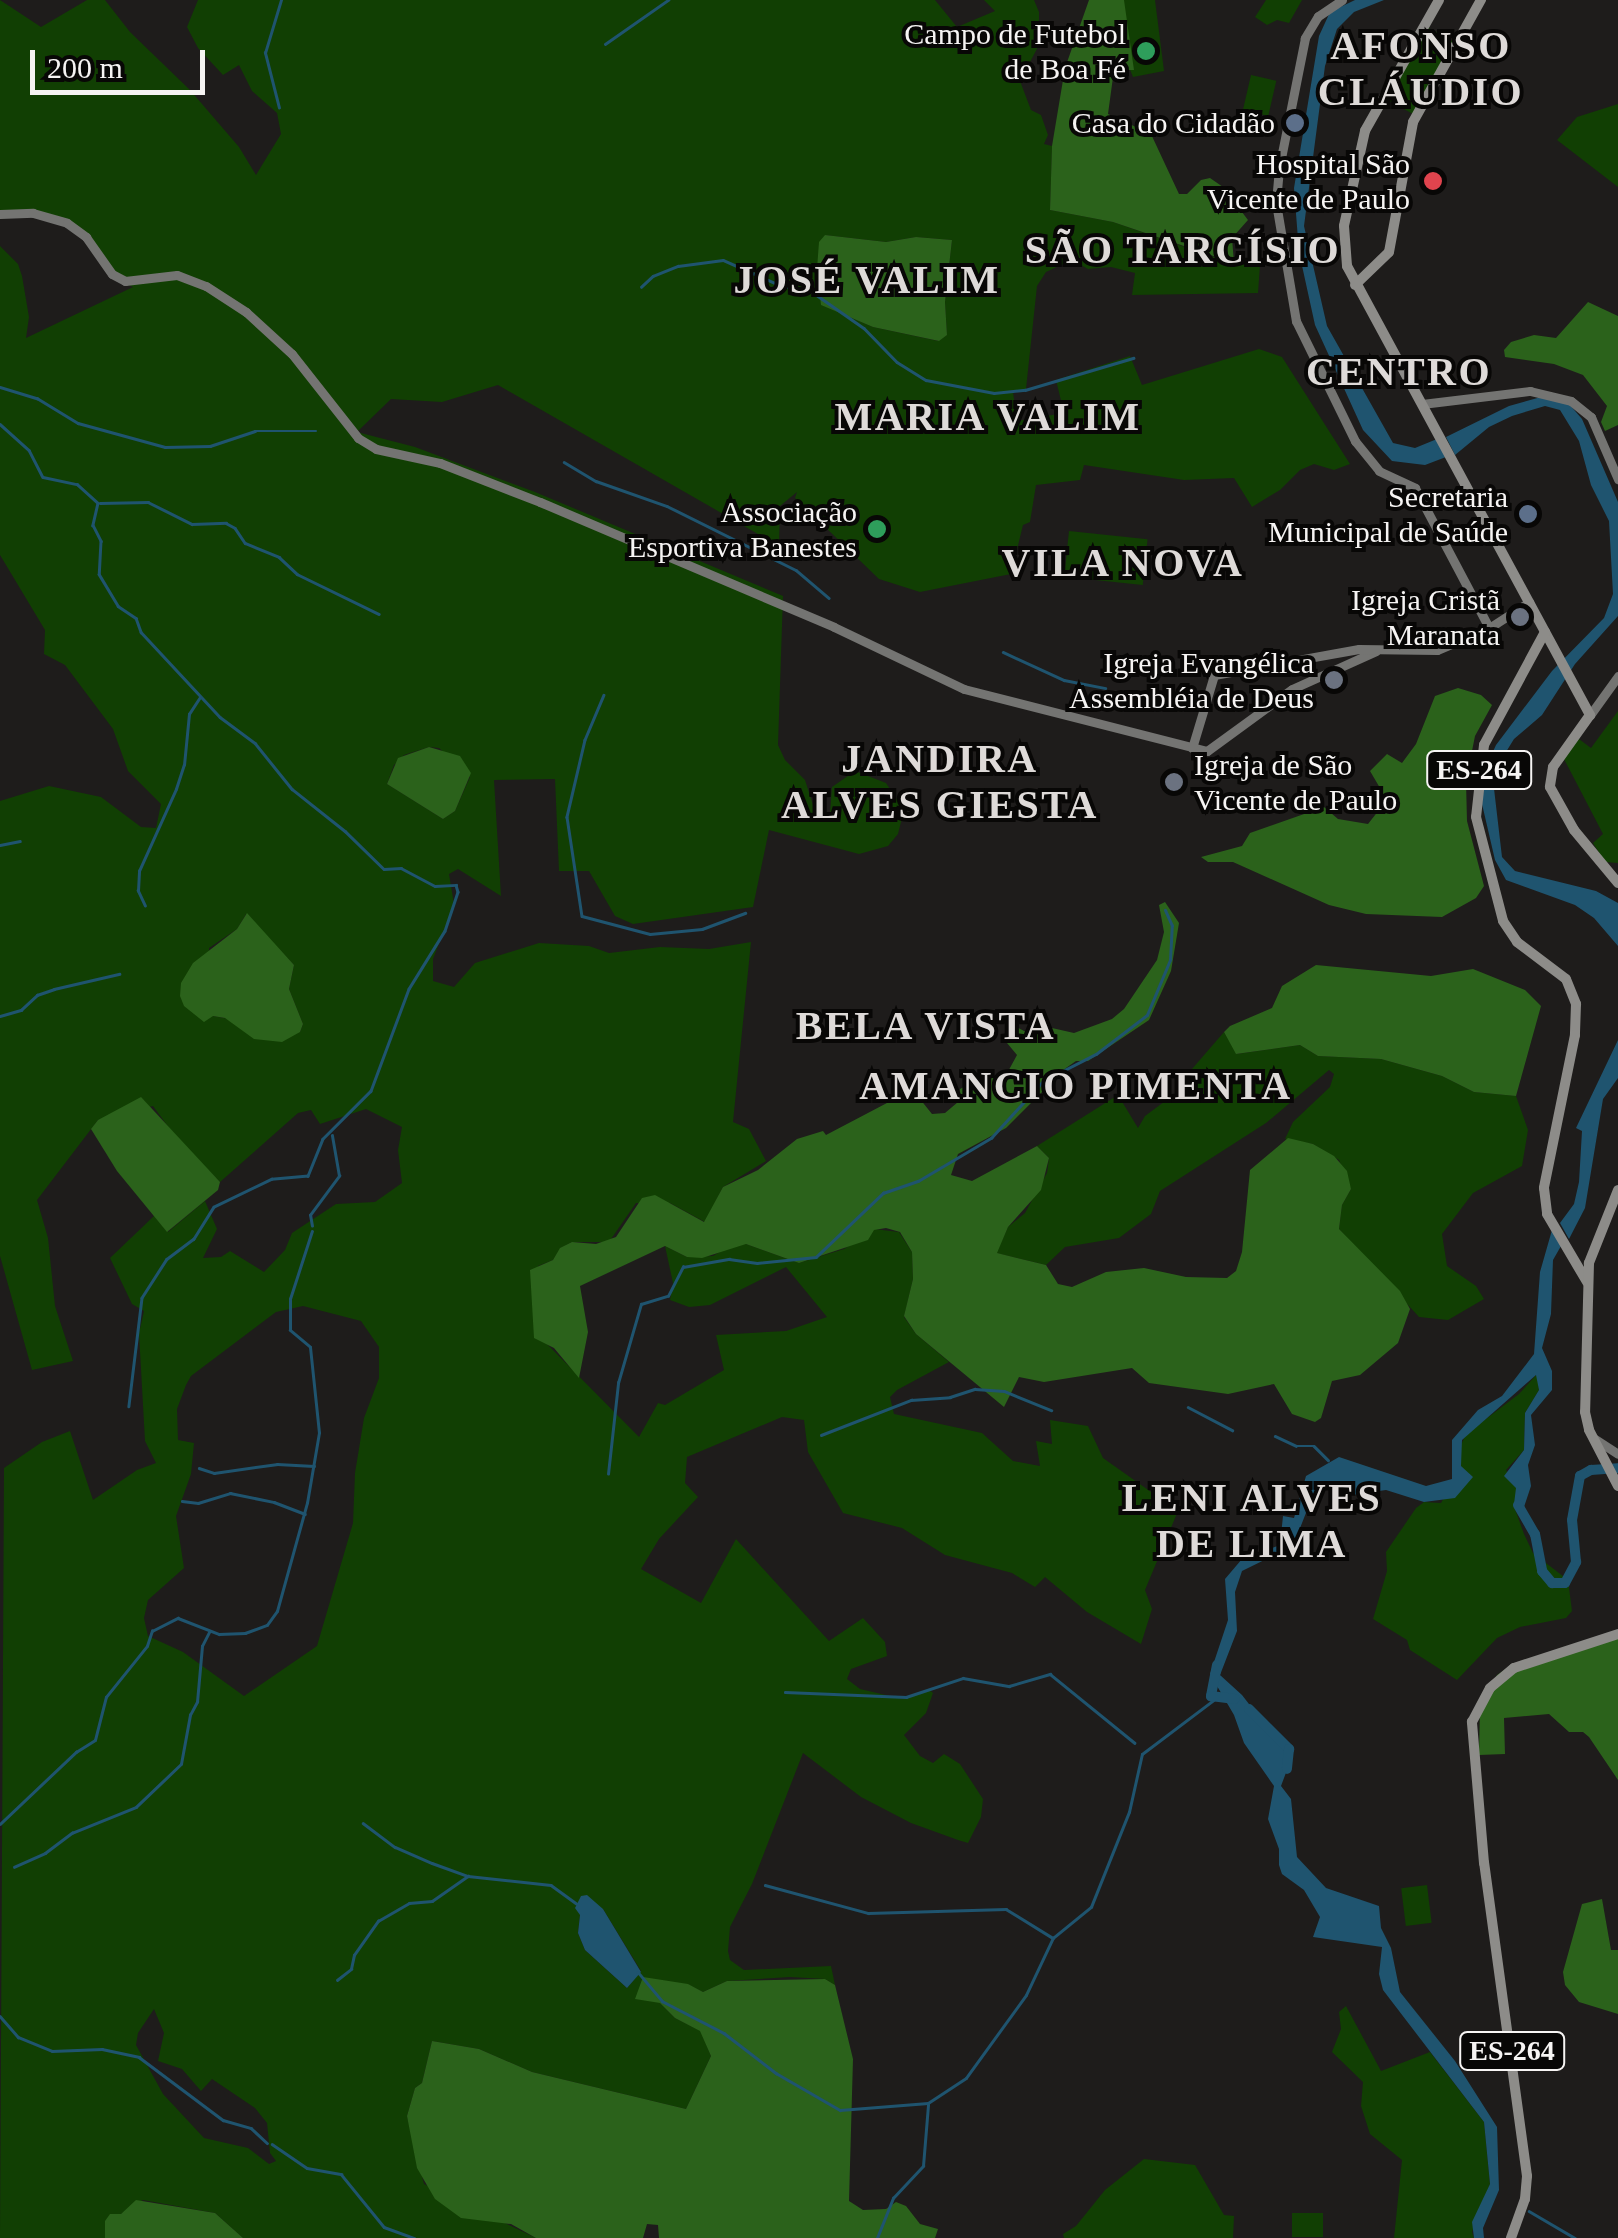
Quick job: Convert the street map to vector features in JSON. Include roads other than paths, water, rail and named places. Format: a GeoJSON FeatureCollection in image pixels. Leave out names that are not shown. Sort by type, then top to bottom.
{"type":"FeatureCollection","features":[{"type":"Feature","properties":{"kind":"main road"},"geometry":{"type":"LineString","coordinates":[[1342,0],[1318,16],[1305,38],[1284,128],[1276,204],[1296,321],[1336,406],[1370,463],[1418,494],[1489,628]]}},
{"type":"Feature","properties":{"kind":"main road"},"geometry":{"type":"LineString","coordinates":[[1439,0],[1378,101],[1361,143],[1344,226],[1344,250],[1355,284],[1590,715],[1618,676]]}},
{"type":"Feature","properties":{"kind":"main road"},"geometry":{"type":"LineString","coordinates":[[1355,284],[1389,252],[1413,122],[1481,0]]}},
{"type":"Feature","properties":{"kind":"main road"},"geometry":{"type":"LineString","coordinates":[[0,214],[32,212],[68,223],[86,237],[112,274],[125,281],[177,275],[196,279],[246,312],[292,354],[368,445],[464,471],[870,642],[964,690],[1212,750],[1292,689],[1376,651]]}},
{"type":"Feature","properties":{"kind":"main road"},"geometry":{"type":"LineString","coordinates":[[1422,404],[1530,390],[1571,401],[1591,417],[1618,479]]}},
{"type":"Feature","properties":{"kind":"main road"},"geometry":{"type":"LineString","coordinates":[[1192,748],[1214,676],[1359,649],[1437,650],[1489,628],[1530,602]]}},
{"type":"Feature","properties":{"kind":"main road","name":"ES-264"},"geometry":{"type":"LineString","coordinates":[[1545,632],[1492,726],[1480,764],[1476,802],[1481,849],[1503,921],[1517,942],[1566,979],[1576,1004],[1575,1035],[1544,1188],[1553,1224],[1579,1260]]}},
{"type":"Feature","properties":{"kind":"main road","name":"ES-264"},"geometry":{"type":"LineString","coordinates":[[1590,715],[1553,767],[1550,786],[1565,817],[1618,883]]}},
{"type":"Feature","properties":{"kind":"main road"},"geometry":{"type":"LineString","coordinates":[[1618,1190],[1579,1260],[1587,1282],[1586,1412],[1593,1437],[1618,1486]]}},
{"type":"Feature","properties":{"kind":"main road"},"geometry":{"type":"LineString","coordinates":[[1593,1437],[1618,1454]]}},
{"type":"Feature","properties":{"kind":"main road","name":"ES-264"},"geometry":{"type":"LineString","coordinates":[[1511,2238],[1525,2198],[1526,2176],[1484,1863],[1472,1722],[1482,1698],[1514,1668],[1618,1634]]}},
{"type":"Feature","properties":{"kind":"water"},"geometry":{"type":"Polygon","coordinates":[[[1355,0],[1384,0],[1354,12],[1337,29],[1325,66],[1304,226],[1327,326],[1393,443],[1415,448],[1437,439],[1446,457],[1425,465],[1392,461],[1363,430],[1315,325],[1299,252],[1294,188],[1319,36],[1330,12],[1355,0]]]}},
{"type":"Feature","properties":{"kind":"water"},"geometry":{"type":"Polygon","coordinates":[[[1541,397],[1569,404],[1582,419],[1618,502],[1618,616],[1575,664],[1542,715],[1514,739],[1501,760],[1493,780],[1502,857],[1515,871],[1596,891],[1618,903],[1618,946],[1594,918],[1575,905],[1506,880],[1495,860],[1482,804],[1486,767],[1496,745],[1552,671],[1604,618],[1613,594],[1609,521],[1591,485],[1579,441],[1560,410],[1545,406],[1512,416],[1489,427],[1455,455],[1446,437],[1509,406],[1541,397]]]}},
{"type":"Feature","properties":{"kind":"water"},"geometry":{"type":"Polygon","coordinates":[[[1618,1040],[1618,1078],[1603,1099],[1585,1208],[1569,1239],[1560,1223],[1574,1204],[1579,1182],[1582,1131],[1576,1128],[1618,1040]]]}},
{"type":"Feature","properties":{"kind":"water"},"geometry":{"type":"Polygon","coordinates":[[[1552,1230],[1561,1246],[1553,1260],[1551,1314],[1542,1348],[1552,1371],[1552,1390],[1531,1415],[1535,1445],[1528,1465],[1531,1486],[1521,1516],[1514,1504],[1516,1488],[1504,1476],[1524,1450],[1525,1413],[1539,1390],[1536,1375],[1462,1440],[1461,1466],[1473,1477],[1455,1498],[1424,1502],[1386,1490],[1345,1496],[1330,1483],[1315,1490],[1293,1546],[1242,1571],[1235,1592],[1237,1631],[1220,1675],[1242,1695],[1286,1752],[1290,1762],[1281,1786],[1291,1799],[1297,1857],[1326,1888],[1379,1906],[1381,1928],[1391,1948],[1400,1992],[1455,2061],[1497,2127],[1499,2190],[1483,2228],[1484,2238],[1474,2238],[1472,2222],[1490,2184],[1484,2122],[1383,1990],[1379,1974],[1382,1947],[1313,1937],[1320,1917],[1304,1890],[1282,1874],[1279,1865],[1279,1849],[1268,1819],[1274,1786],[1244,1743],[1234,1715],[1210,1674],[1228,1620],[1225,1579],[1242,1559],[1280,1545],[1283,1516],[1294,1518],[1306,1476],[1339,1457],[1426,1486],[1452,1479],[1452,1440],[1478,1410],[1502,1396],[1534,1354],[1540,1272],[1552,1230]]]}},
{"type":"Feature","properties":{"kind":"water"},"geometry":{"type":"Polygon","coordinates":[[[587,1895],[603,1909],[641,1972],[627,1988],[585,1950],[578,1933],[580,1915],[575,1908],[581,1896],[587,1895]]]}},
{"type":"Feature","properties":{"kind":"waterway"},"geometry":{"type":"LineString","coordinates":[[279,108],[265,53],[281,0]]}},
{"type":"Feature","properties":{"kind":"waterway"},"geometry":{"type":"LineString","coordinates":[[605,44],[668,0]]}},
{"type":"Feature","properties":{"kind":"waterway"},"geometry":{"type":"LineString","coordinates":[[641,287],[653,276],[678,266],[723,260],[782,286],[808,289],[864,328],[897,362],[926,380],[994,393],[1025,390],[1133,358]]}},
{"type":"Feature","properties":{"kind":"waterway"},"geometry":{"type":"LineString","coordinates":[[0,387],[37,398],[78,423],[165,447],[210,446],[255,431],[316,431]]}},
{"type":"Feature","properties":{"kind":"waterway"},"geometry":{"type":"LineString","coordinates":[[0,424],[29,450],[43,477],[77,484],[97,502]]}},
{"type":"Feature","properties":{"kind":"waterway"},"geometry":{"type":"LineString","coordinates":[[564,462],[596,481],[667,506],[796,570],[829,598]]}},
{"type":"Feature","properties":{"kind":"waterway"},"geometry":{"type":"LineString","coordinates":[[100,503],[148,502],[192,524],[226,523],[235,528],[245,543],[279,557],[297,574],[379,614]]}},
{"type":"Feature","properties":{"kind":"waterway"},"geometry":{"type":"LineString","coordinates":[[98,503],[93,525],[101,541],[99,574],[118,606],[136,618],[141,632],[220,717],[255,743],[292,789],[345,831],[384,869],[401,868],[435,886],[456,885],[458,892],[445,931],[409,989],[371,1091],[323,1139],[308,1176],[272,1179],[214,1207],[194,1239],[167,1259],[142,1298],[129,1406]]}},
{"type":"Feature","properties":{"kind":"waterway"},"geometry":{"type":"LineString","coordinates":[[1003,652],[1064,680],[1105,688]]}},
{"type":"Feature","properties":{"kind":"waterway"},"geometry":{"type":"LineString","coordinates":[[604,695],[585,740],[567,817],[582,916],[650,934],[702,929],[745,913]]}},
{"type":"Feature","properties":{"kind":"waterway"},"geometry":{"type":"LineString","coordinates":[[145,906],[138,891],[139,871],[176,789],[184,765],[189,714],[200,697]]}},
{"type":"Feature","properties":{"kind":"waterway"},"geometry":{"type":"LineString","coordinates":[[0,845],[20,841]]}},
{"type":"Feature","properties":{"kind":"waterway"},"geometry":{"type":"LineString","coordinates":[[608,1474],[618,1383],[641,1304],[668,1296],[683,1267],[729,1259],[757,1263],[816,1257],[883,1193],[918,1181],[991,1138],[1043,1081],[1096,1054],[1147,1015],[1170,960],[1172,926],[1165,910]]}},
{"type":"Feature","properties":{"kind":"waterway"},"geometry":{"type":"LineString","coordinates":[[0,1016],[21,1010],[37,995],[119,974]]}},
{"type":"Feature","properties":{"kind":"waterway"},"geometry":{"type":"LineString","coordinates":[[312,1226],[310,1215],[339,1176],[332,1136]]}},
{"type":"Feature","properties":{"kind":"waterway"},"geometry":{"type":"LineString","coordinates":[[0,1824],[76,1752],[95,1740],[106,1697],[147,1646],[152,1631],[178,1618],[219,1634],[245,1633],[267,1625],[277,1611],[307,1503],[319,1433],[310,1347],[290,1330],[290,1299],[312,1231]]}},
{"type":"Feature","properties":{"kind":"waterway"},"geometry":{"type":"LineString","coordinates":[[821,1435],[911,1400],[950,1397],[975,1389],[1004,1391],[1051,1410]]}},
{"type":"Feature","properties":{"kind":"waterway"},"geometry":{"type":"LineString","coordinates":[[1188,1407],[1232,1430]]}},
{"type":"Feature","properties":{"kind":"waterway"},"geometry":{"type":"LineString","coordinates":[[1275,1436],[1296,1446],[1314,1446],[1328,1460]]}},
{"type":"Feature","properties":{"kind":"waterway"},"geometry":{"type":"LineString","coordinates":[[199,1468],[214,1473],[277,1464],[314,1466]]}},
{"type":"Feature","properties":{"kind":"waterway"},"geometry":{"type":"LineString","coordinates":[[1518,1505],[1535,1534],[1542,1571],[1552,1583],[1565,1583],[1576,1562],[1572,1520],[1580,1476],[1591,1470],[1618,1468]]}},
{"type":"Feature","properties":{"kind":"waterway"},"geometry":{"type":"LineString","coordinates":[[182,1501],[198,1503],[230,1493],[274,1502],[305,1514]]}},
{"type":"Feature","properties":{"kind":"waterway"},"geometry":{"type":"LineString","coordinates":[[14,1867],[45,1853],[72,1833],[136,1807],[181,1764],[190,1715],[197,1702],[202,1646],[209,1632]]}},
{"type":"Feature","properties":{"kind":"waterway"},"geometry":{"type":"LineString","coordinates":[[1217,1665],[1211,1696],[1235,1699]]}},
{"type":"Feature","properties":{"kind":"waterway"},"geometry":{"type":"LineString","coordinates":[[785,1692],[906,1697],[963,1678],[1009,1686],[1050,1674],[1135,1743]]}},
{"type":"Feature","properties":{"kind":"waterway"},"geometry":{"type":"LineString","coordinates":[[638,1972],[662,2001],[724,2033],[776,2073],[840,2110],[928,2103],[966,2078],[1026,1995],[1053,1938],[1091,1907],[1129,1812],[1142,1754],[1215,1699]]}},
{"type":"Feature","properties":{"kind":"waterway"},"geometry":{"type":"LineString","coordinates":[[1249,1709],[1289,1749],[1287,1769]]}},
{"type":"Feature","properties":{"kind":"waterway"},"geometry":{"type":"LineString","coordinates":[[363,1823],[395,1847],[432,1863],[468,1876],[551,1885],[576,1903]]}},
{"type":"Feature","properties":{"kind":"waterway"},"geometry":{"type":"LineString","coordinates":[[337,1980],[351,1969],[354,1955],[378,1921],[409,1903],[432,1901],[468,1876]]}},
{"type":"Feature","properties":{"kind":"waterway"},"geometry":{"type":"LineString","coordinates":[[765,1885],[868,1913],[1006,1909],[1053,1938]]}},
{"type":"Feature","properties":{"kind":"waterway"},"geometry":{"type":"LineString","coordinates":[[0,2016],[18,2037],[52,2051],[102,2049],[139,2057],[223,2120],[251,2128],[267,2143]]}},
{"type":"Feature","properties":{"kind":"waterway"},"geometry":{"type":"LineString","coordinates":[[877,2238],[893,2198],[923,2166],[928,2105]]}},
{"type":"Feature","properties":{"kind":"waterway"},"geometry":{"type":"LineString","coordinates":[[272,2144],[307,2168],[341,2174],[384,2227],[414,2238]]}},
{"type":"Feature","properties":{"kind":"waterway"},"geometry":{"type":"LineString","coordinates":[[1529,2211],[1575,2238]]}},
{"type":"Feature","properties":{"kind":"place","name":"Campo de Futebol de Boa Fé"},"geometry":{"type":"Point","coordinates":[1146,51]}},
{"type":"Feature","properties":{"kind":"place","name":"Casa do Cidadão"},"geometry":{"type":"Point","coordinates":[1295,123]}},
{"type":"Feature","properties":{"kind":"place","name":"Hospital São Vicente de Paulo"},"geometry":{"type":"Point","coordinates":[1433,181]}},
{"type":"Feature","properties":{"kind":"place","name":"Secretaria Municipal de Saúde"},"geometry":{"type":"Point","coordinates":[1528,514]}},
{"type":"Feature","properties":{"kind":"place","name":"Associação Esportiva Banestes"},"geometry":{"type":"Point","coordinates":[877,529]}},
{"type":"Feature","properties":{"kind":"place","name":"Igreja Cristã Maranata"},"geometry":{"type":"Point","coordinates":[1520,617]}},
{"type":"Feature","properties":{"kind":"place","name":"Igreja Evangélica Assembléia de Deus"},"geometry":{"type":"Point","coordinates":[1334,680]}},
{"type":"Feature","properties":{"kind":"place","name":"Igreja de São Vicente de Paulo"},"geometry":{"type":"Point","coordinates":[1174,782]}},
{"type":"Feature","properties":{"kind":"district","name":"AFONSO CLÁUDIO"},"geometry":{"type":"Point","coordinates":[1421,69]}},
{"type":"Feature","properties":{"kind":"district","name":"SÃO TARCÍSIO"},"geometry":{"type":"Point","coordinates":[1183,250]}},
{"type":"Feature","properties":{"kind":"district","name":"JOSÉ VALIM"},"geometry":{"type":"Point","coordinates":[867,280]}},
{"type":"Feature","properties":{"kind":"district","name":"CENTRO"},"geometry":{"type":"Point","coordinates":[1399,372]}},
{"type":"Feature","properties":{"kind":"district","name":"MARIA VALIM"},"geometry":{"type":"Point","coordinates":[988,417]}},
{"type":"Feature","properties":{"kind":"district","name":"VILA NOVA"},"geometry":{"type":"Point","coordinates":[1123,563]}},
{"type":"Feature","properties":{"kind":"district","name":"JANDIRA ALVES GIESTA"},"geometry":{"type":"Point","coordinates":[940,782]}},
{"type":"Feature","properties":{"kind":"district","name":"BELA VISTA"},"geometry":{"type":"Point","coordinates":[926,1026]}},
{"type":"Feature","properties":{"kind":"district","name":"AMANCIO PIMENTA"},"geometry":{"type":"Point","coordinates":[1076,1086]}},
{"type":"Feature","properties":{"kind":"district","name":"LENI ALVES DE LIMA"},"geometry":{"type":"Point","coordinates":[1252,1521]}}]}
